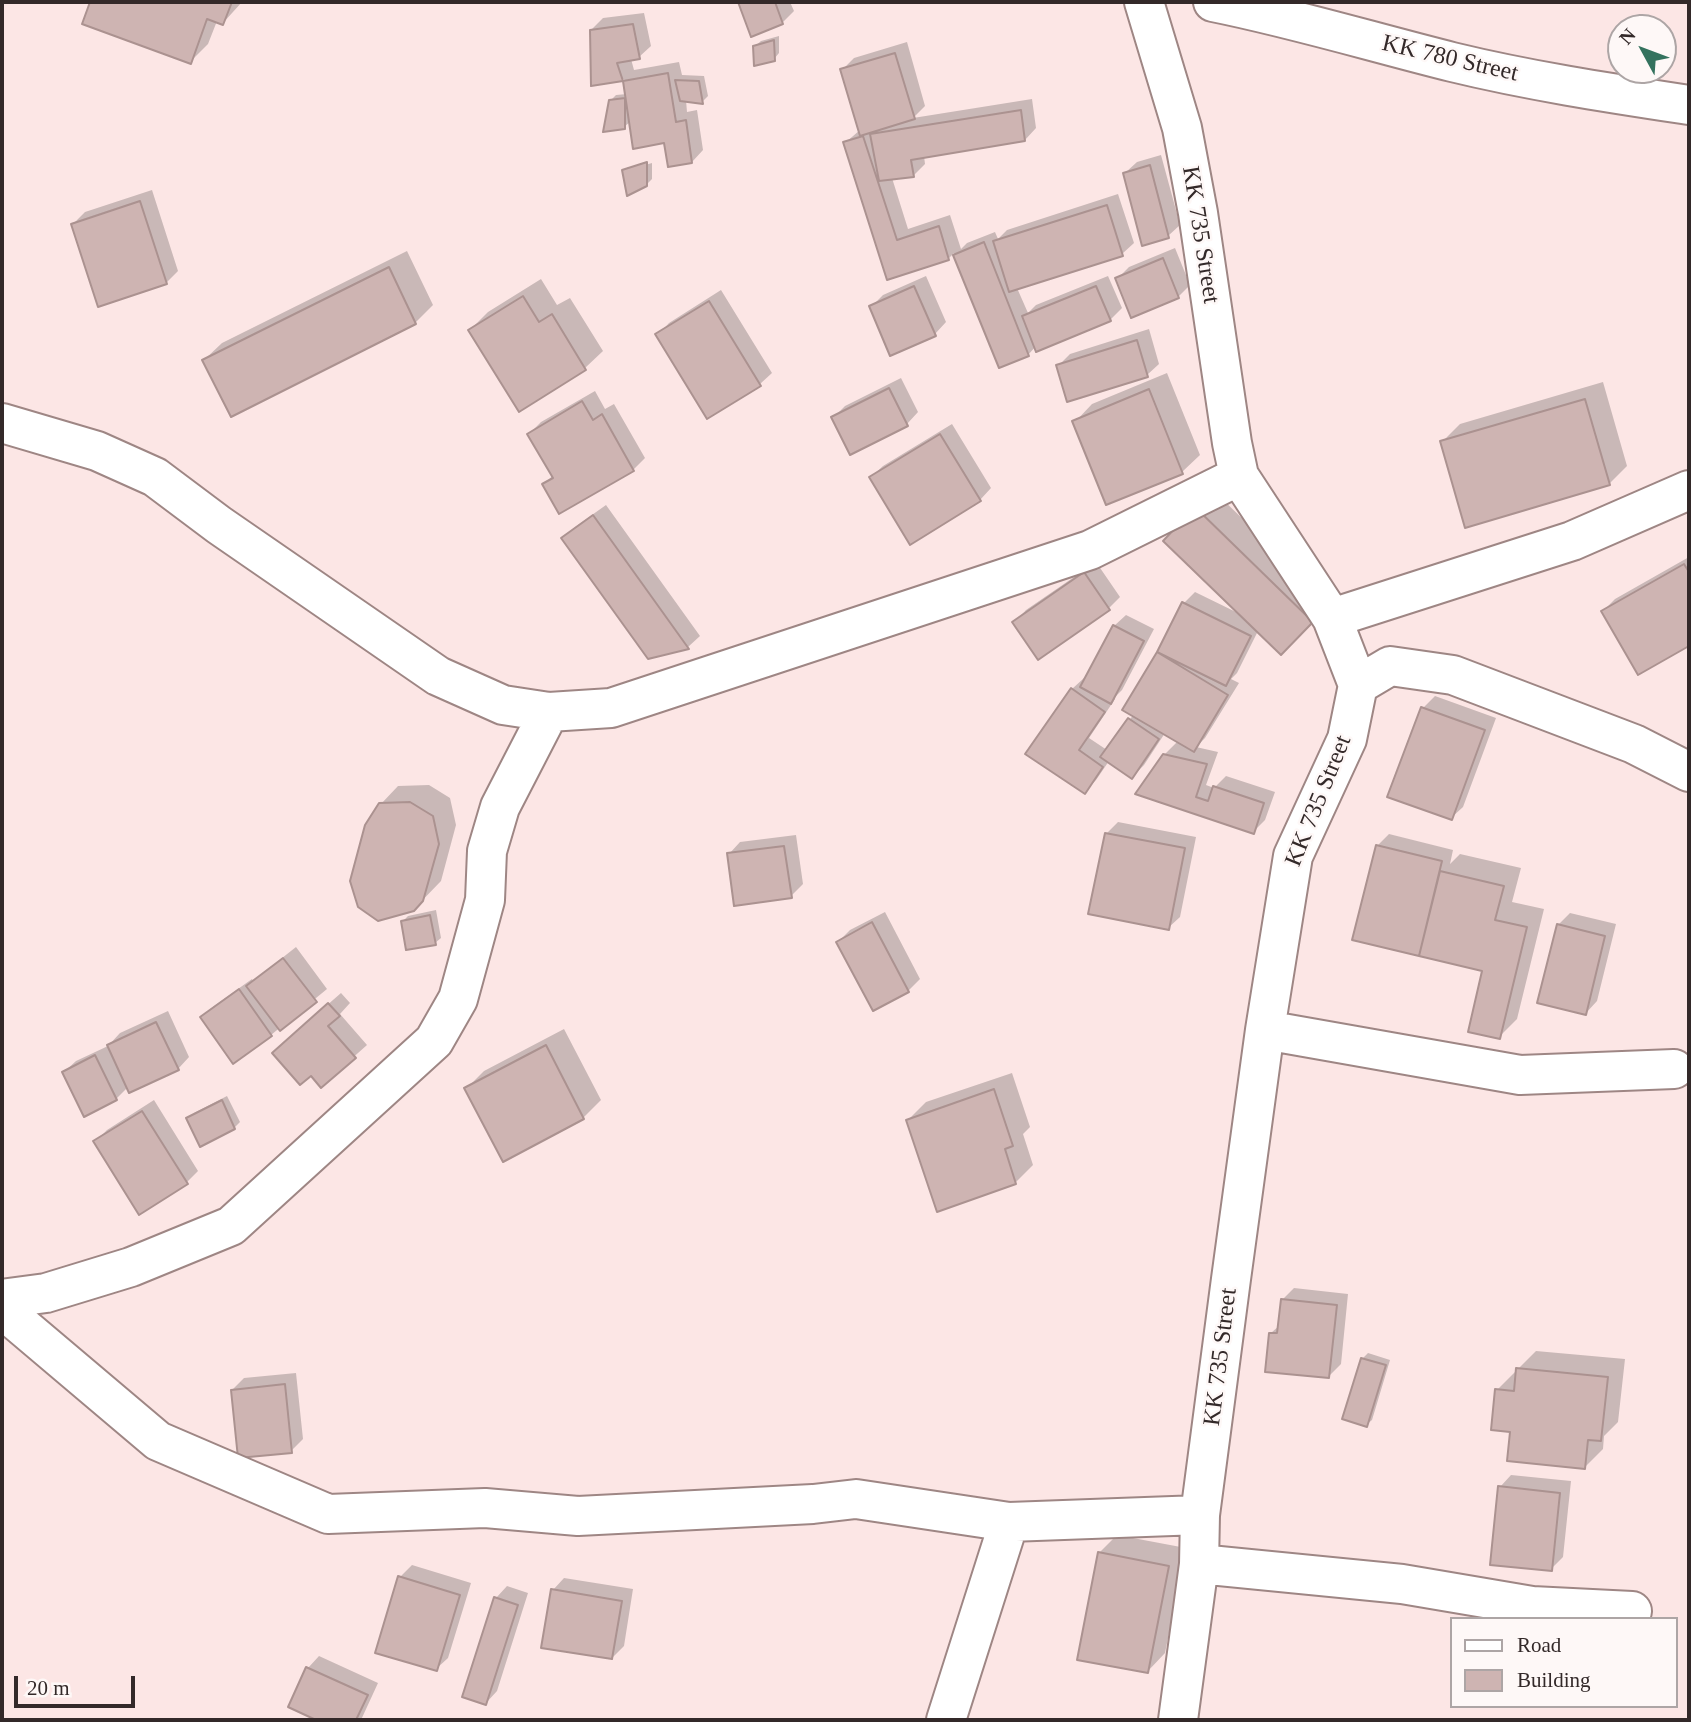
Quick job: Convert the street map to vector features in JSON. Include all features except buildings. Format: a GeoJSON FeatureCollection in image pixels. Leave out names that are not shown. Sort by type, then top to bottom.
{"type":"FeatureCollection","features":[{"type":"Feature","properties":{"kind":"street","name":"KK 735 Street"},"geometry":{"type":"LineString","coordinates":[[1144,2],[1182,128],[1239,476],[1332,618],[1359,685],[1347,739],[1293,856],[1265,1030],[1200,1515],[1199,1564],[1178,1720]]}},
{"type":"Feature","properties":{"kind":"street","name":"KK 780 Street"},"geometry":{"type":"LineString","coordinates":[[1213,2],[1455,63],[1609,93],[1689,105]]}},
{"type":"Feature","properties":{"kind":"street"},"geometry":{"type":"LineString","coordinates":[[2,423],[97,451],[155,477],[240,540],[438,676],[503,705],[550,712],[611,708],[1090,550],[1239,476]]}},
{"type":"Feature","properties":{"kind":"street"},"geometry":{"type":"LineString","coordinates":[[1332,618],[1572,541],[1689,490]]}},
{"type":"Feature","properties":{"kind":"street"},"geometry":{"type":"LineString","coordinates":[[1359,685],[1390,666],[1453,675],[1634,744],[1689,772]]}},
{"type":"Feature","properties":{"kind":"street"},"geometry":{"type":"LineString","coordinates":[[2,1299],[46,1293],[131,1267],[231,1226],[434,1041],[458,999],[485,900],[487,851],[500,807],[550,712]]}},
{"type":"Feature","properties":{"kind":"street"},"geometry":{"type":"LineString","coordinates":[[1265,1030],[1520,1075],[1674,1069]]}},
{"type":"Feature","properties":{"kind":"street"},"geometry":{"type":"LineString","coordinates":[[2,1309],[158,1441],[328,1514],[485,1508],[578,1516],[813,1504],[856,1499],[1009,1522],[1200,1515]]}},
{"type":"Feature","properties":{"kind":"street"},"geometry":{"type":"LineString","coordinates":[[946,1720],[1009,1522]]}},
{"type":"Feature","properties":{"kind":"street"},"geometry":{"type":"LineString","coordinates":[[1199,1564],[1402,1584],[1532,1606],[1632,1611]]}}]}
